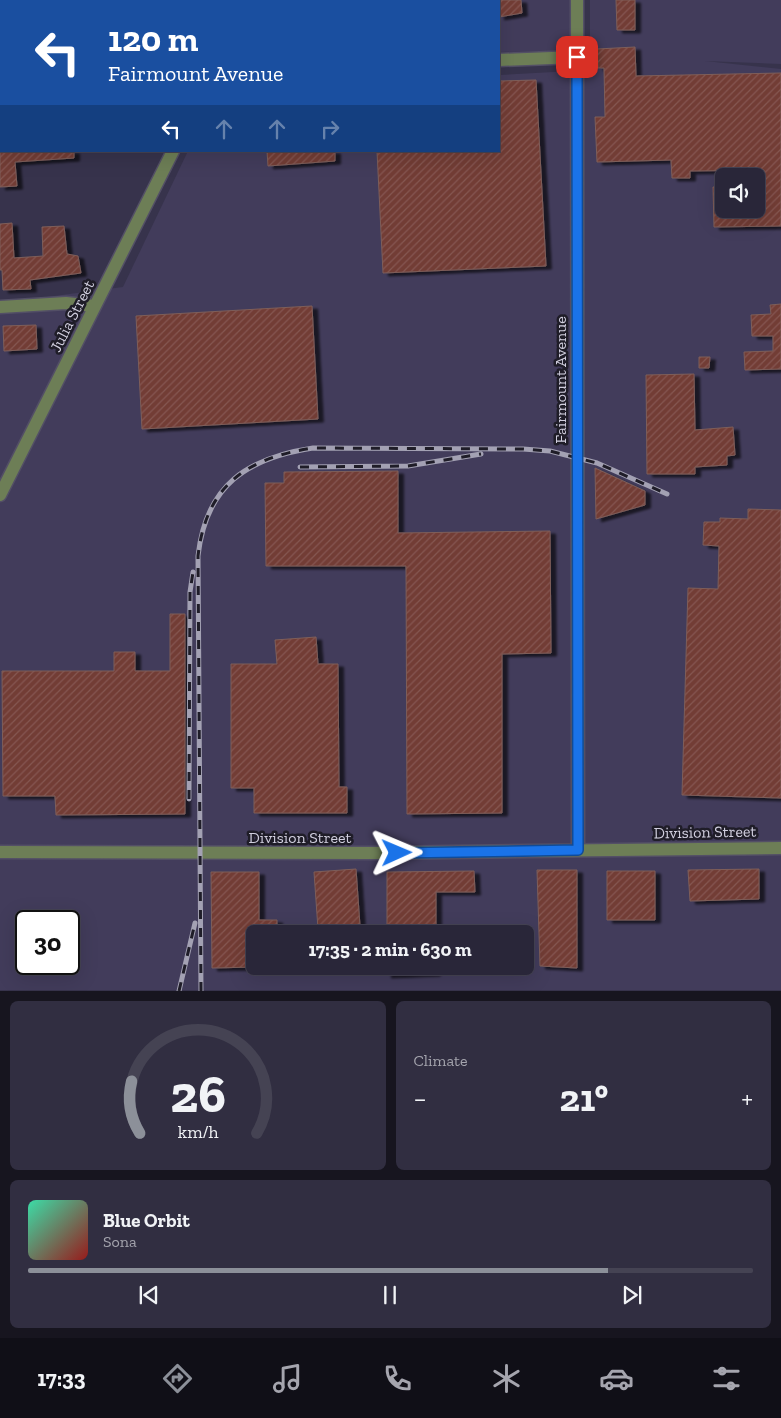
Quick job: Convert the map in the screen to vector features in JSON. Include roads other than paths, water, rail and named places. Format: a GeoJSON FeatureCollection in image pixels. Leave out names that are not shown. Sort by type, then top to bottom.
{"type":"FeatureCollection","features":[{"type":"Feature","properties":{"kind":"street","name":"Fairmount Avenue"},"geometry":{"type":"LineString","coordinates":[[577,0],[578,850]]}},
{"type":"Feature","properties":{"kind":"street"},"geometry":{"type":"LineString","coordinates":[[500,60],[577,57]]}},
{"type":"Feature","properties":{"kind":"street","name":"Julia Street"},"geometry":{"type":"LineString","coordinates":[[0,495],[172,152]]}},
{"type":"Feature","properties":{"kind":"street"},"geometry":{"type":"LineString","coordinates":[[0,307],[66,303],[94,306]]}},
{"type":"Feature","properties":{"kind":"street","name":"Division Street"},"geometry":{"type":"LineString","coordinates":[[0,852],[214,854],[781,848]]}},
{"type":"Feature","properties":{"kind":"railway"},"geometry":{"type":"LineString","coordinates":[[201,991],[198,556],[203,531],[210,511],[220,493],[234,479],[268,459],[313,448],[523,449],[550,451],[597,463],[667,494]]}},
{"type":"Feature","properties":{"kind":"railway"},"geometry":{"type":"LineString","coordinates":[[300,467],[408,466],[481,454]]}},
{"type":"Feature","properties":{"kind":"railway"},"geometry":{"type":"LineString","coordinates":[[189,799],[190,592],[193,572]]}},
{"type":"Feature","properties":{"kind":"railway"},"geometry":{"type":"LineString","coordinates":[[179,991],[195,923]]}}]}
